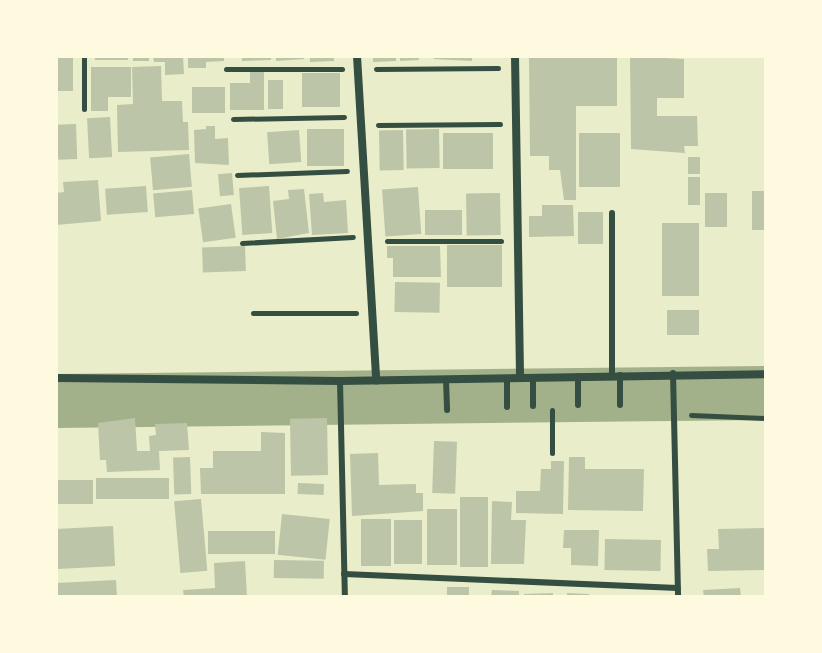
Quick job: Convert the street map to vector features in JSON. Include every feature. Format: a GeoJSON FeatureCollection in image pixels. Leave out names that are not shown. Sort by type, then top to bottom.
{"type":"FeatureCollection","features":[{"type":"Feature","properties":{"kind":"street"},"geometry":{"type":"LineString","coordinates":[[357,56],[376,380]]}},
{"type":"Feature","properties":{"kind":"street"},"geometry":{"type":"LineString","coordinates":[[515,56],[520,377]]}},
{"type":"Feature","properties":{"kind":"street"},"geometry":{"type":"LineString","coordinates":[[56,378],[340,386],[376,380],[507,383],[520,377],[533,382],[578,376],[618,378],[766,374]]}},
{"type":"Feature","properties":{"kind":"lane"},"geometry":{"type":"LineString","coordinates":[[612,213],[620,405]]}},
{"type":"Feature","properties":{"kind":"lane"},"geometry":{"type":"LineString","coordinates":[[578,376],[578,405]]}},
{"type":"Feature","properties":{"kind":"lane"},"geometry":{"type":"LineString","coordinates":[[674,377],[678,597]]}},
{"type":"Feature","properties":{"kind":"lane"},"geometry":{"type":"LineString","coordinates":[[533,382],[533,406]]}},
{"type":"Feature","properties":{"kind":"lane"},"geometry":{"type":"LineString","coordinates":[[446,383],[447,410]]}},
{"type":"Feature","properties":{"kind":"lane"},"geometry":{"type":"LineString","coordinates":[[507,383],[507,407]]}},
{"type":"Feature","properties":{"kind":"lane"},"geometry":{"type":"LineString","coordinates":[[340,386],[345,597]]}},
{"type":"Feature","properties":{"kind":"lane"},"geometry":{"type":"LineString","coordinates":[[344,574],[678,588]]}},
{"type":"Feature","properties":{"kind":"path"},"geometry":{"type":"LineString","coordinates":[[84,56],[84,109]]}},
{"type":"Feature","properties":{"kind":"path"},"geometry":{"type":"LineString","coordinates":[[226,69],[515,68]]}},
{"type":"Feature","properties":{"kind":"path"},"geometry":{"type":"LineString","coordinates":[[233,119],[516,124]]}},
{"type":"Feature","properties":{"kind":"path"},"geometry":{"type":"LineString","coordinates":[[237,175],[364,171]]}},
{"type":"Feature","properties":{"kind":"path"},"geometry":{"type":"LineString","coordinates":[[242,243],[368,239],[518,241]]}},
{"type":"Feature","properties":{"kind":"path"},"geometry":{"type":"LineString","coordinates":[[253,313],[372,313]]}},
{"type":"Feature","properties":{"kind":"path"},"geometry":{"type":"LineString","coordinates":[[552,407],[552,453]]}},
{"type":"Feature","properties":{"kind":"path"},"geometry":{"type":"LineString","coordinates":[[674,414],[766,418]]}},
{"type":"Feature","properties":{"kind":"building"},"geometry":{"type":"Polygon","coordinates":[[[56,56],[73,56],[73,91],[56,91],[56,56]]]}},
{"type":"Feature","properties":{"kind":"building"},"geometry":{"type":"Polygon","coordinates":[[[95,56],[128,56],[128,60],[95,60],[95,56]]]}},
{"type":"Feature","properties":{"kind":"building"},"geometry":{"type":"Polygon","coordinates":[[[133,56],[149,56],[149,61],[133,61],[133,56]]]}},
{"type":"Feature","properties":{"kind":"building"},"geometry":{"type":"Polygon","coordinates":[[[153,56],[183,56],[184,74],[165,75],[165,62],[154,62],[153,56]]]}},
{"type":"Feature","properties":{"kind":"building"},"geometry":{"type":"Polygon","coordinates":[[[188,56],[224,56],[224,61],[206,62],[206,68],[188,68],[188,56]]]}},
{"type":"Feature","properties":{"kind":"building"},"geometry":{"type":"Polygon","coordinates":[[[242,56],[271,56],[271,60],[242,61],[242,56]]]}},
{"type":"Feature","properties":{"kind":"building"},"geometry":{"type":"Polygon","coordinates":[[[276,56],[304,56],[304,59],[276,61],[276,56]]]}},
{"type":"Feature","properties":{"kind":"building"},"geometry":{"type":"Polygon","coordinates":[[[310,56],[334,56],[334,61],[310,62],[310,56]]]}},
{"type":"Feature","properties":{"kind":"building"},"geometry":{"type":"Polygon","coordinates":[[[373,56],[396,56],[396,61],[373,62],[373,56]]]}},
{"type":"Feature","properties":{"kind":"building"},"geometry":{"type":"Polygon","coordinates":[[[400,56],[418,56],[419,60],[400,61],[400,56]]]}},
{"type":"Feature","properties":{"kind":"building"},"geometry":{"type":"Polygon","coordinates":[[[434,56],[472,56],[472,61],[434,59],[434,56]]]}},
{"type":"Feature","properties":{"kind":"building"},"geometry":{"type":"Polygon","coordinates":[[[529,56],[617,56],[617,106],[576,106],[576,200],[564,200],[560,170],[549,170],[549,156],[530,156],[529,56]]]}},
{"type":"Feature","properties":{"kind":"building"},"geometry":{"type":"Polygon","coordinates":[[[630,56],[684,59],[684,98],[657,98],[657,116],[697,116],[698,146],[684,146],[685,153],[631,149],[630,56]]]}},
{"type":"Feature","properties":{"kind":"building"},"geometry":{"type":"Polygon","coordinates":[[[161,66],[162,101],[182,101],[183,122],[188,122],[189,150],[118,152],[117,105],[133,104],[132,67],[161,66]]]}},
{"type":"Feature","properties":{"kind":"building"},"geometry":{"type":"Polygon","coordinates":[[[91,67],[131,67],[131,97],[108,97],[108,111],[91,111],[91,67]]]}},
{"type":"Feature","properties":{"kind":"building"},"geometry":{"type":"Polygon","coordinates":[[[250,72],[264,72],[264,110],[230,110],[230,83],[250,83],[250,72]]]}},
{"type":"Feature","properties":{"kind":"building"},"geometry":{"type":"Polygon","coordinates":[[[302,73],[340,73],[340,107],[302,107],[302,73]]]}},
{"type":"Feature","properties":{"kind":"building"},"geometry":{"type":"Polygon","coordinates":[[[268,80],[283,80],[283,109],[268,109],[268,80]]]}},
{"type":"Feature","properties":{"kind":"building"},"geometry":{"type":"Polygon","coordinates":[[[192,87],[225,87],[225,113],[192,113],[192,87]]]}},
{"type":"Feature","properties":{"kind":"building"},"geometry":{"type":"Polygon","coordinates":[[[110,117],[112,157],[89,158],[87,118],[110,117]]]}},
{"type":"Feature","properties":{"kind":"building"},"geometry":{"type":"Polygon","coordinates":[[[76,124],[77,159],[58,160],[57,125],[76,124]]]}},
{"type":"Feature","properties":{"kind":"building"},"geometry":{"type":"Polygon","coordinates":[[[206,126],[215,126],[215,139],[228,138],[229,165],[195,163],[194,130],[206,129],[206,126]]]}},
{"type":"Feature","properties":{"kind":"building"},"geometry":{"type":"Polygon","coordinates":[[[307,129],[344,129],[344,166],[307,166],[307,129]]]}},
{"type":"Feature","properties":{"kind":"building"},"geometry":{"type":"Polygon","coordinates":[[[439,129],[440,168],[407,169],[406,130],[439,129]]]}},
{"type":"Feature","properties":{"kind":"building"},"geometry":{"type":"Polygon","coordinates":[[[299,130],[301,162],[269,164],[267,132],[299,130]]]}},
{"type":"Feature","properties":{"kind":"building"},"geometry":{"type":"Polygon","coordinates":[[[379,130],[403,130],[404,170],[380,170],[379,130]]]}},
{"type":"Feature","properties":{"kind":"building"},"geometry":{"type":"Polygon","coordinates":[[[443,133],[493,133],[493,169],[443,169],[443,133]]]}},
{"type":"Feature","properties":{"kind":"building"},"geometry":{"type":"Polygon","coordinates":[[[579,133],[620,133],[620,187],[579,187],[579,133]]]}},
{"type":"Feature","properties":{"kind":"building"},"geometry":{"type":"Polygon","coordinates":[[[189,154],[192,187],[153,190],[150,157],[189,154]]]}},
{"type":"Feature","properties":{"kind":"building"},"geometry":{"type":"Polygon","coordinates":[[[688,157],[700,157],[700,174],[688,174],[688,157]]]}},
{"type":"Feature","properties":{"kind":"building"},"geometry":{"type":"Polygon","coordinates":[[[232,173],[234,195],[220,196],[218,174],[232,173]]]}},
{"type":"Feature","properties":{"kind":"building"},"geometry":{"type":"Polygon","coordinates":[[[688,177],[700,177],[700,205],[688,205],[688,177]]]}},
{"type":"Feature","properties":{"kind":"building"},"geometry":{"type":"Polygon","coordinates":[[[98,180],[101,221],[56,225],[56,193],[64,192],[63,182],[98,180]]]}},
{"type":"Feature","properties":{"kind":"building"},"geometry":{"type":"Polygon","coordinates":[[[146,186],[148,212],[107,215],[105,189],[146,186]]]}},
{"type":"Feature","properties":{"kind":"building"},"geometry":{"type":"Polygon","coordinates":[[[269,186],[272,233],[242,235],[239,188],[269,186]]]}},
{"type":"Feature","properties":{"kind":"building"},"geometry":{"type":"Polygon","coordinates":[[[418,187],[421,234],[385,236],[382,190],[418,187]]]}},
{"type":"Feature","properties":{"kind":"building"},"geometry":{"type":"Polygon","coordinates":[[[304,189],[309,233],[277,239],[273,201],[289,199],[288,190],[304,189]]]}},
{"type":"Feature","properties":{"kind":"building"},"geometry":{"type":"Polygon","coordinates":[[[192,190],[194,214],[155,217],[153,193],[192,190]]]}},
{"type":"Feature","properties":{"kind":"building"},"geometry":{"type":"Polygon","coordinates":[[[752,191],[766,191],[766,230],[752,230],[752,191]]]}},
{"type":"Feature","properties":{"kind":"building"},"geometry":{"type":"Polygon","coordinates":[[[323,193],[324,202],[346,200],[348,233],[312,235],[309,194],[323,193]]]}},
{"type":"Feature","properties":{"kind":"building"},"geometry":{"type":"Polygon","coordinates":[[[500,193],[501,235],[467,236],[466,194],[500,193]]]}},
{"type":"Feature","properties":{"kind":"building"},"geometry":{"type":"Polygon","coordinates":[[[705,193],[727,193],[727,227],[705,227],[705,193]]]}},
{"type":"Feature","properties":{"kind":"building"},"geometry":{"type":"Polygon","coordinates":[[[231,204],[236,238],[203,242],[198,209],[231,204]]]}},
{"type":"Feature","properties":{"kind":"building"},"geometry":{"type":"Polygon","coordinates":[[[542,205],[573,205],[574,236],[529,237],[529,216],[542,216],[542,205]]]}},
{"type":"Feature","properties":{"kind":"building"},"geometry":{"type":"Polygon","coordinates":[[[425,210],[462,210],[462,235],[425,235],[425,210]]]}},
{"type":"Feature","properties":{"kind":"building"},"geometry":{"type":"Polygon","coordinates":[[[578,212],[603,212],[603,244],[578,244],[578,212]]]}},
{"type":"Feature","properties":{"kind":"building"},"geometry":{"type":"Polygon","coordinates":[[[662,223],[699,223],[699,296],[662,296],[662,223]]]}},
{"type":"Feature","properties":{"kind":"building"},"geometry":{"type":"Polygon","coordinates":[[[447,245],[502,245],[502,287],[447,287],[447,245]]]}},
{"type":"Feature","properties":{"kind":"building"},"geometry":{"type":"Polygon","coordinates":[[[245,246],[246,271],[203,272],[202,248],[245,246]]]}},
{"type":"Feature","properties":{"kind":"building"},"geometry":{"type":"Polygon","coordinates":[[[387,246],[440,246],[441,277],[393,277],[393,258],[387,258],[387,246]]]}},
{"type":"Feature","properties":{"kind":"building"},"geometry":{"type":"Polygon","coordinates":[[[395,282],[440,283],[439,313],[394,312],[395,282]]]}},
{"type":"Feature","properties":{"kind":"building"},"geometry":{"type":"Polygon","coordinates":[[[667,310],[699,310],[699,335],[667,335],[667,310]]]}},
{"type":"Feature","properties":{"kind":"building"},"geometry":{"type":"Polygon","coordinates":[[[135,418],[137,451],[150,451],[149,436],[156,435],[155,424],[187,423],[189,450],[159,451],[160,470],[107,472],[106,460],[100,460],[98,423],[135,418]]]}},
{"type":"Feature","properties":{"kind":"building"},"geometry":{"type":"Polygon","coordinates":[[[327,418],[328,475],[291,476],[290,419],[327,418]]]}},
{"type":"Feature","properties":{"kind":"building"},"geometry":{"type":"Polygon","coordinates":[[[261,432],[285,433],[285,494],[201,494],[200,468],[213,468],[213,451],[261,451],[261,432]]]}},
{"type":"Feature","properties":{"kind":"building"},"geometry":{"type":"Polygon","coordinates":[[[434,441],[457,442],[455,494],[432,493],[434,441]]]}},
{"type":"Feature","properties":{"kind":"building"},"geometry":{"type":"Polygon","coordinates":[[[378,453],[379,485],[416,484],[416,493],[423,493],[423,511],[352,516],[350,454],[378,453]]]}},
{"type":"Feature","properties":{"kind":"building"},"geometry":{"type":"Polygon","coordinates":[[[190,457],[191,494],[174,495],[173,458],[190,457]]]}},
{"type":"Feature","properties":{"kind":"building"},"geometry":{"type":"Polygon","coordinates":[[[569,457],[585,457],[585,469],[644,469],[643,511],[568,510],[569,457]]]}},
{"type":"Feature","properties":{"kind":"building"},"geometry":{"type":"Polygon","coordinates":[[[551,461],[564,461],[563,514],[516,513],[516,491],[540,491],[541,469],[551,469],[551,461]]]}},
{"type":"Feature","properties":{"kind":"building"},"geometry":{"type":"Polygon","coordinates":[[[96,478],[169,478],[169,499],[96,499],[96,478]]]}},
{"type":"Feature","properties":{"kind":"building"},"geometry":{"type":"Polygon","coordinates":[[[56,480],[93,480],[93,504],[56,504],[56,480]]]}},
{"type":"Feature","properties":{"kind":"building"},"geometry":{"type":"Polygon","coordinates":[[[298,483],[324,484],[324,495],[298,494],[298,483]]]}},
{"type":"Feature","properties":{"kind":"building"},"geometry":{"type":"Polygon","coordinates":[[[460,497],[488,497],[488,567],[460,567],[460,497]]]}},
{"type":"Feature","properties":{"kind":"building"},"geometry":{"type":"Polygon","coordinates":[[[201,499],[207,571],[180,573],[174,501],[201,499]]]}},
{"type":"Feature","properties":{"kind":"building"},"geometry":{"type":"Polygon","coordinates":[[[492,501],[512,502],[511,520],[526,520],[524,564],[491,564],[492,501]]]}},
{"type":"Feature","properties":{"kind":"building"},"geometry":{"type":"Polygon","coordinates":[[[427,509],[457,509],[457,565],[427,565],[427,509]]]}},
{"type":"Feature","properties":{"kind":"building"},"geometry":{"type":"Polygon","coordinates":[[[282,514],[330,519],[325,560],[278,555],[282,514]]]}},
{"type":"Feature","properties":{"kind":"building"},"geometry":{"type":"Polygon","coordinates":[[[361,519],[391,519],[391,566],[361,566],[361,519]]]}},
{"type":"Feature","properties":{"kind":"building"},"geometry":{"type":"Polygon","coordinates":[[[394,520],[422,520],[422,564],[394,564],[394,520]]]}},
{"type":"Feature","properties":{"kind":"building"},"geometry":{"type":"Polygon","coordinates":[[[113,526],[115,566],[58,569],[56,529],[113,526]]]}},
{"type":"Feature","properties":{"kind":"building"},"geometry":{"type":"Polygon","coordinates":[[[766,528],[766,570],[708,571],[707,549],[719,549],[718,529],[766,528]]]}},
{"type":"Feature","properties":{"kind":"building"},"geometry":{"type":"Polygon","coordinates":[[[564,530],[599,530],[598,566],[571,565],[571,548],[563,548],[564,530]]]}},
{"type":"Feature","properties":{"kind":"building"},"geometry":{"type":"Polygon","coordinates":[[[208,531],[275,531],[275,554],[208,554],[208,531]]]}},
{"type":"Feature","properties":{"kind":"building"},"geometry":{"type":"Polygon","coordinates":[[[605,539],[661,540],[660,571],[604,570],[605,539]]]}},
{"type":"Feature","properties":{"kind":"building"},"geometry":{"type":"Polygon","coordinates":[[[274,560],[324,561],[324,579],[274,578],[274,560]]]}},
{"type":"Feature","properties":{"kind":"building"},"geometry":{"type":"Polygon","coordinates":[[[245,561],[247,597],[184,597],[183,590],[215,588],[214,563],[245,561]]]}},
{"type":"Feature","properties":{"kind":"building"},"geometry":{"type":"Polygon","coordinates":[[[116,580],[117,597],[56,597],[56,583],[116,580]]]}},
{"type":"Feature","properties":{"kind":"building"},"geometry":{"type":"Polygon","coordinates":[[[447,587],[469,587],[469,597],[447,597],[447,587]]]}},
{"type":"Feature","properties":{"kind":"building"},"geometry":{"type":"Polygon","coordinates":[[[740,588],[741,597],[704,597],[703,590],[740,588]]]}},
{"type":"Feature","properties":{"kind":"building"},"geometry":{"type":"Polygon","coordinates":[[[492,590],[519,591],[519,597],[491,597],[492,590]]]}},
{"type":"Feature","properties":{"kind":"building"},"geometry":{"type":"Polygon","coordinates":[[[553,593],[553,597],[524,597],[524,594],[553,593]]]}},
{"type":"Feature","properties":{"kind":"building"},"geometry":{"type":"Polygon","coordinates":[[[567,593],[589,594],[589,597],[567,597],[567,593]]]}},
{"type":"Feature","properties":{"kind":"waterway"},"geometry":{"type":"LineString","coordinates":[[56,401],[766,393]]}}]}
